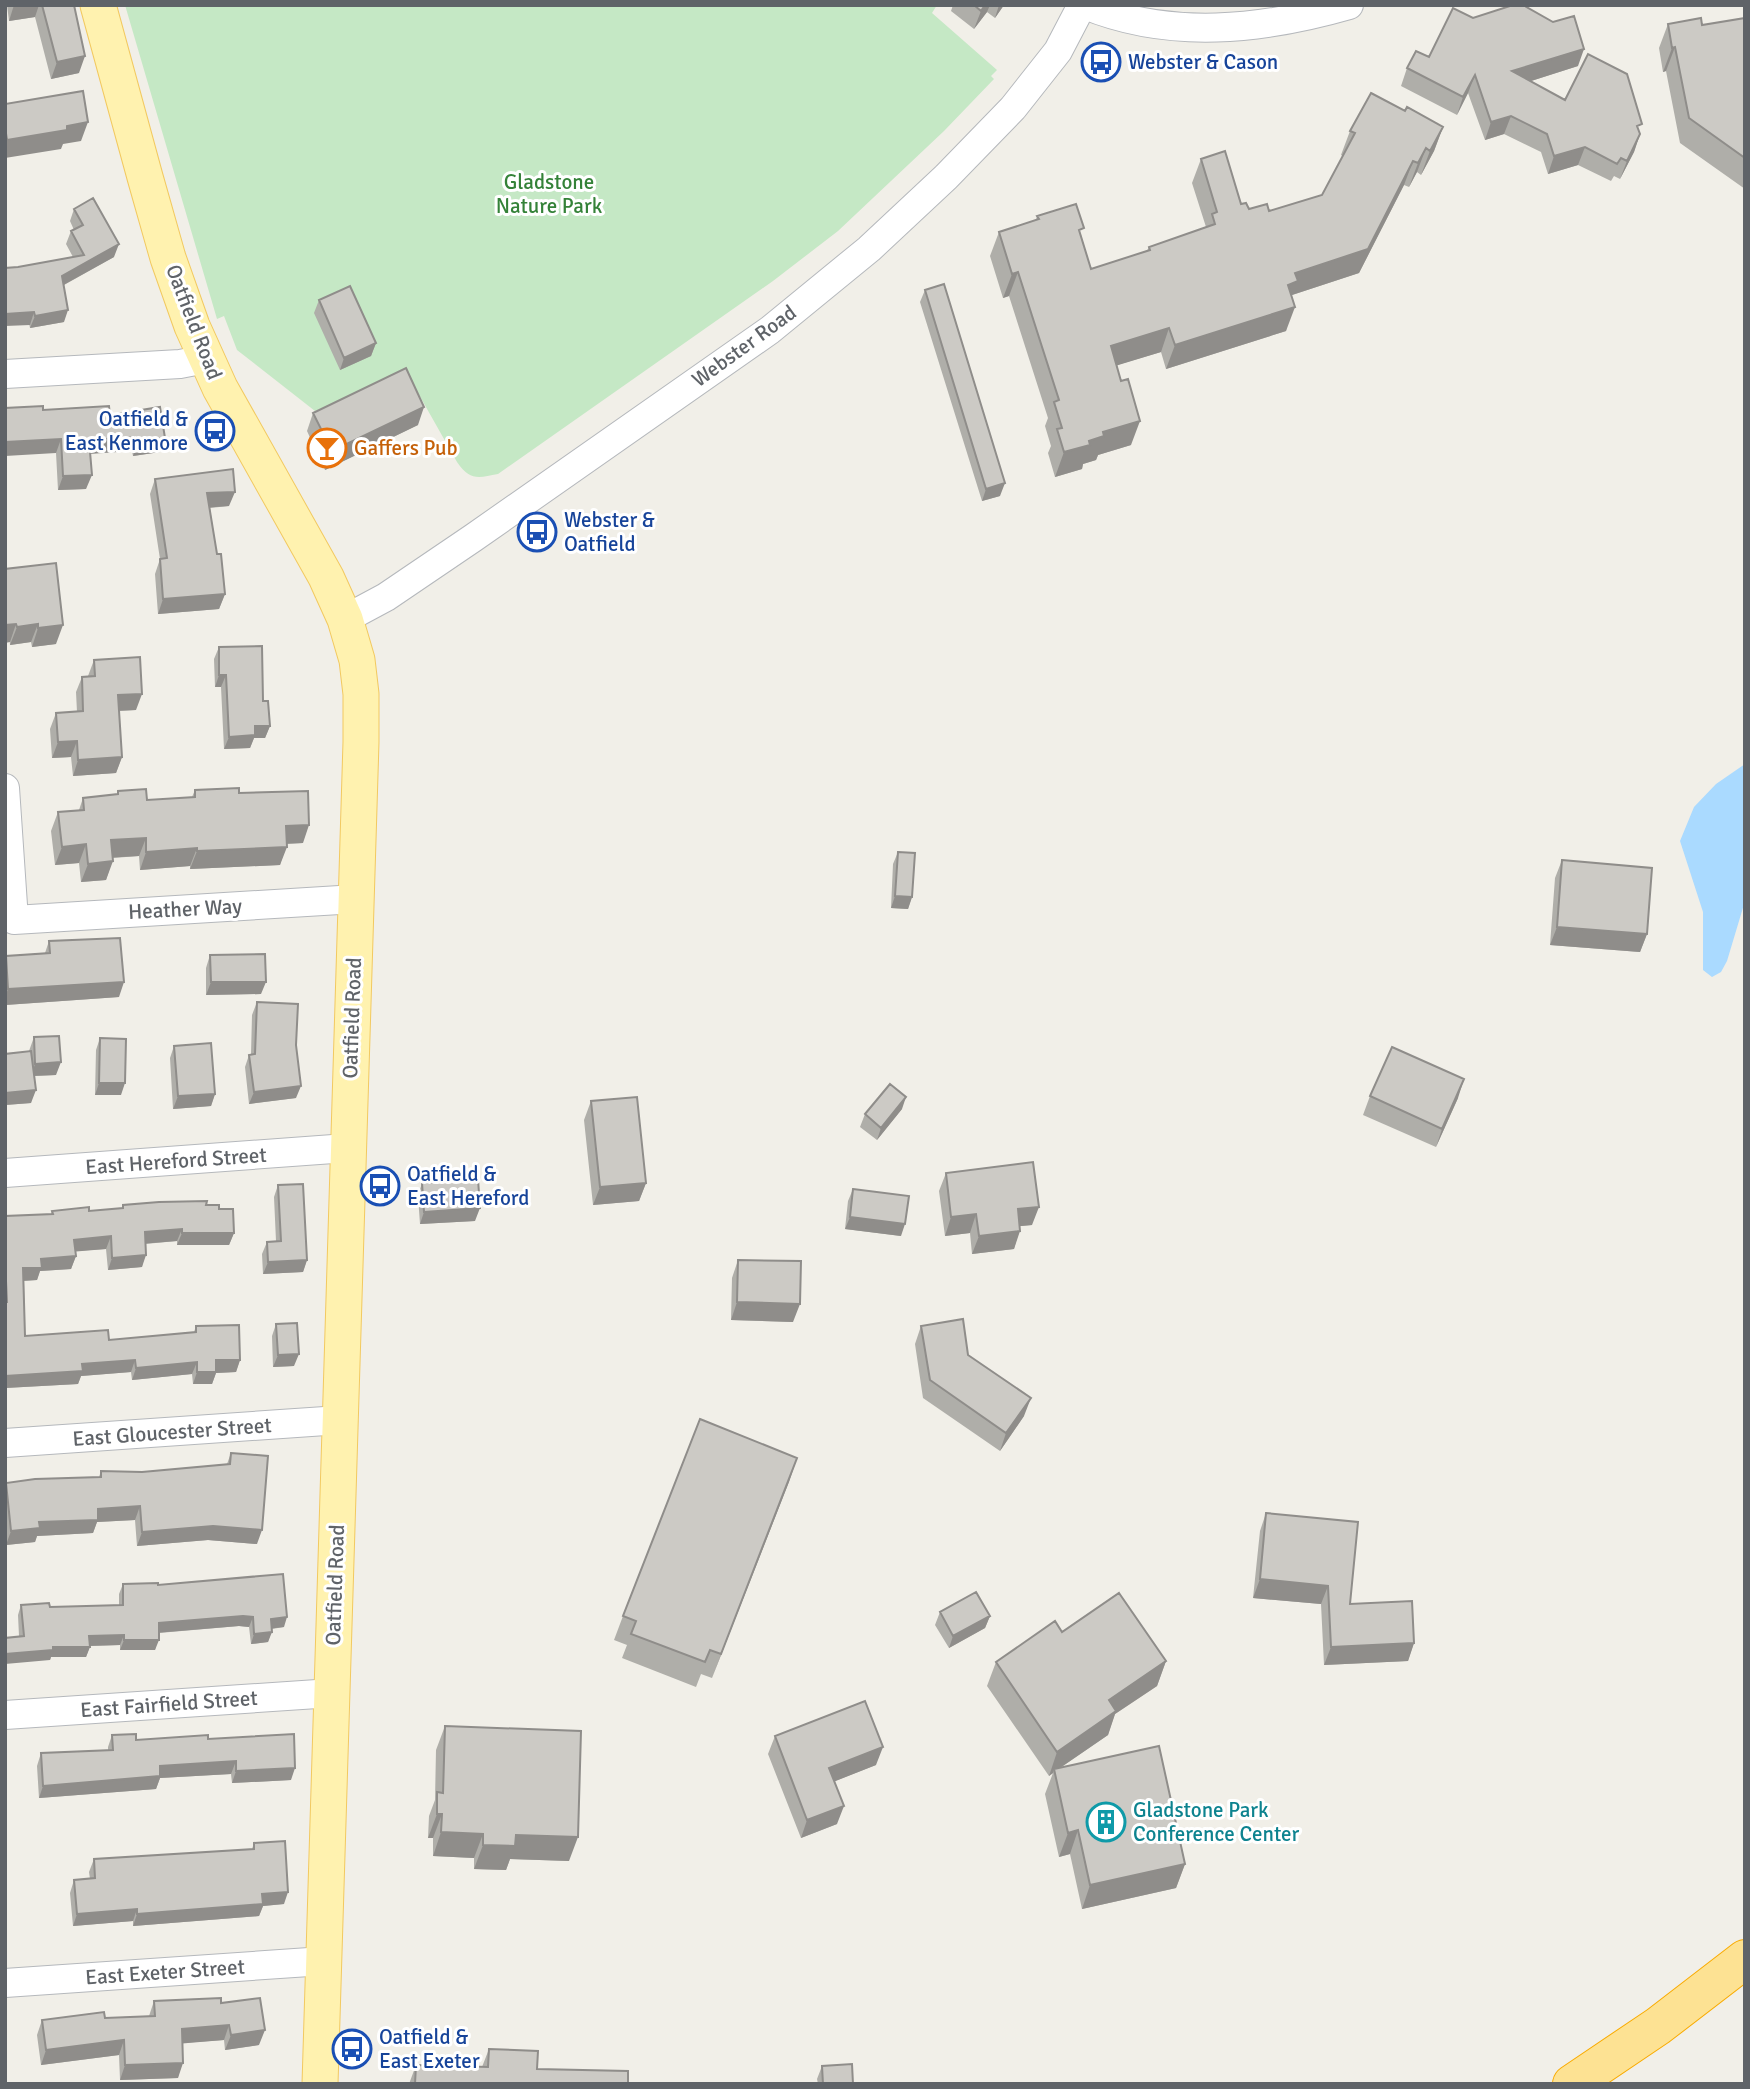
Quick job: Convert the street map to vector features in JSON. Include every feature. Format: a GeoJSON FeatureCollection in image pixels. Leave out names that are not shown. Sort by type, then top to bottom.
{"type":"FeatureCollection","features":[{"type":"Feature","properties":{"kind":"highway"},"geometry":{"type":"LineString","coordinates":[[1572,2084],[1658,2026],[1745,1959]]}},
{"type":"Feature","properties":{"kind":"main road","name":"Oatfield Road"},"geometry":{"type":"LineString","coordinates":[[98,5],[168,257],[192,326],[219,388],[326,577],[345,619],[357,660],[361,694],[320,2084]]}},
{"type":"Feature","properties":{"kind":"street"},"geometry":{"type":"LineString","coordinates":[[1084,5],[1121,19],[1153,25],[1206,28],[1252,25],[1349,5]]}},
{"type":"Feature","properties":{"kind":"street","name":"Webster Road"},"geometry":{"type":"LineString","coordinates":[[345,619],[386,597],[770,330],[869,249],[946,177],[1013,108],[1058,51],[1084,5]]}},
{"type":"Feature","properties":{"kind":"street"},"geometry":{"type":"LineString","coordinates":[[5,374],[180,364],[206,359]]}},
{"type":"Feature","properties":{"kind":"street","name":"Heather Way"},"geometry":{"type":"LineString","coordinates":[[5,788],[14,920],[356,899]]}},
{"type":"Feature","properties":{"kind":"street","name":"East Hereford Street"},"geometry":{"type":"LineString","coordinates":[[5,1173],[347,1148]]}},
{"type":"Feature","properties":{"kind":"street","name":"East Gloucester Street"},"geometry":{"type":"LineString","coordinates":[[5,1443],[340,1420]]}},
{"type":"Feature","properties":{"kind":"street","name":"East Fairfield Street"},"geometry":{"type":"LineString","coordinates":[[5,1715],[332,1693]]}},
{"type":"Feature","properties":{"kind":"street","name":"East Exeter Street"},"geometry":{"type":"LineString","coordinates":[[5,1983],[324,1961]]}},
{"type":"Feature","properties":{"kind":"green space","name":"Gladstone Nature Park"},"geometry":{"type":"Polygon","coordinates":[[[125,5],[937,5],[932,13],[997,70],[991,76],[994,79],[944,131],[838,231],[773,281],[498,474],[475,477],[457,462],[409,377],[315,411],[237,350],[224,316],[217,319],[125,5]]]}},
{"type":"Feature","properties":{"kind":"water"},"geometry":{"type":"Polygon","coordinates":[[[1745,764],[1745,901],[1727,961],[1721,972],[1712,977],[1703,970],[1703,912],[1680,841],[1694,807],[1716,784],[1745,764]]]}},
{"type":"Feature","properties":{"kind":"building"},"geometry":{"type":"Polygon","coordinates":[[[42,5],[74,5],[85,56],[57,62],[42,5]]]}},
{"type":"Feature","properties":{"kind":"building"},"geometry":{"type":"Polygon","coordinates":[[[974,5],[985,5],[981,11],[974,5]]]}},
{"type":"Feature","properties":{"kind":"building"},"geometry":{"type":"Polygon","coordinates":[[[1513,5],[1523,5],[1553,22],[1574,16],[1584,49],[1512,71],[1565,100],[1588,54],[1627,74],[1642,124],[1637,126],[1640,134],[1627,161],[1621,158],[1617,164],[1585,147],[1554,156],[1547,134],[1511,116],[1491,122],[1475,75],[1463,97],[1407,68],[1416,51],[1429,57],[1453,8],[1473,18],[1513,5]]]}},
{"type":"Feature","properties":{"kind":"building"},"geometry":{"type":"Polygon","coordinates":[[[1701,18],[1702,25],[1745,18],[1745,158],[1689,118],[1668,24],[1701,18]]]}},
{"type":"Feature","properties":{"kind":"building"},"geometry":{"type":"Polygon","coordinates":[[[83,91],[88,122],[67,126],[67,130],[7,140],[5,104],[83,91]]]}},
{"type":"Feature","properties":{"kind":"building"},"geometry":{"type":"Polygon","coordinates":[[[1371,93],[1405,111],[1407,107],[1443,127],[1430,151],[1426,148],[1418,163],[1413,161],[1368,249],[1295,273],[1298,281],[1288,285],[1295,307],[1175,345],[1169,328],[1111,346],[1121,381],[1128,379],[1140,421],[1103,432],[1104,436],[1089,441],[1090,445],[1064,452],[1057,429],[1062,428],[1054,402],[1059,400],[1018,272],[1012,274],[999,232],[1076,204],[1084,228],[1079,230],[1091,269],[1150,250],[1149,247],[1215,224],[1212,214],[1217,212],[1201,159],[1225,151],[1241,204],[1246,203],[1249,209],[1267,204],[1269,211],[1322,195],[1355,133],[1350,131],[1371,93]]]}},
{"type":"Feature","properties":{"kind":"building"},"geometry":{"type":"Polygon","coordinates":[[[93,198],[119,244],[62,276],[68,310],[35,316],[34,312],[5,314],[5,268],[84,255],[71,231],[83,225],[74,209],[93,198]]]}},
{"type":"Feature","properties":{"kind":"building"},"geometry":{"type":"Polygon","coordinates":[[[944,284],[1005,483],[986,489],[925,290],[944,284]]]}},
{"type":"Feature","properties":{"kind":"building"},"geometry":{"type":"Polygon","coordinates":[[[350,286],[376,343],[344,358],[319,300],[350,286]]]}},
{"type":"Feature","properties":{"kind":"building"},"geometry":{"type":"Polygon","coordinates":[[[406,368],[424,407],[332,451],[313,413],[406,368]]]}},
{"type":"Feature","properties":{"kind":"building"},"geometry":{"type":"Polygon","coordinates":[[[43,406],[43,410],[109,406],[110,415],[160,407],[165,438],[138,442],[137,437],[89,440],[92,475],[63,476],[61,439],[5,442],[5,408],[43,406]]]}},
{"type":"Feature","properties":{"kind":"building"},"geometry":{"type":"Polygon","coordinates":[[[233,469],[235,492],[207,493],[217,554],[221,554],[225,594],[163,599],[160,559],[167,558],[155,479],[233,469]]]}},
{"type":"Feature","properties":{"kind":"building"},"geometry":{"type":"Polygon","coordinates":[[[56,563],[63,625],[38,628],[38,624],[17,627],[16,624],[5,625],[5,569],[56,563]]]}},
{"type":"Feature","properties":{"kind":"building"},"geometry":{"type":"Polygon","coordinates":[[[262,646],[263,701],[268,701],[270,726],[255,726],[255,735],[229,737],[226,675],[219,675],[219,647],[262,646]]]}},
{"type":"Feature","properties":{"kind":"building"},"geometry":{"type":"Polygon","coordinates":[[[140,657],[142,694],[118,695],[122,757],[78,760],[77,741],[58,742],[56,713],[83,711],[82,677],[95,676],[94,660],[140,657]]]}},
{"type":"Feature","properties":{"kind":"building"},"geometry":{"type":"Polygon","coordinates":[[[239,788],[239,793],[308,791],[309,825],[286,826],[287,847],[197,851],[197,848],[146,852],[146,838],[111,840],[113,861],[88,864],[86,844],[62,847],[58,812],[84,810],[83,798],[146,789],[147,800],[195,797],[195,790],[239,788]]]}},
{"type":"Feature","properties":{"kind":"building"},"geometry":{"type":"Polygon","coordinates":[[[898,852],[915,853],[912,897],[895,896],[898,852]]]}},
{"type":"Feature","properties":{"kind":"building"},"geometry":{"type":"Polygon","coordinates":[[[1562,860],[1652,868],[1647,934],[1557,927],[1562,860]]]}},
{"type":"Feature","properties":{"kind":"building"},"geometry":{"type":"Polygon","coordinates":[[[120,938],[124,982],[8,989],[6,956],[50,953],[49,941],[120,938]]]}},
{"type":"Feature","properties":{"kind":"building"},"geometry":{"type":"Polygon","coordinates":[[[265,954],[266,982],[211,982],[210,955],[265,954]]]}},
{"type":"Feature","properties":{"kind":"building"},"geometry":{"type":"Polygon","coordinates":[[[257,1002],[298,1004],[296,1045],[301,1086],[254,1092],[249,1055],[255,1054],[257,1002]]]}},
{"type":"Feature","properties":{"kind":"building"},"geometry":{"type":"Polygon","coordinates":[[[59,1036],[61,1062],[35,1064],[34,1037],[59,1036]]]}},
{"type":"Feature","properties":{"kind":"building"},"geometry":{"type":"Polygon","coordinates":[[[100,1038],[126,1039],[125,1083],[99,1083],[100,1038]]]}},
{"type":"Feature","properties":{"kind":"building"},"geometry":{"type":"Polygon","coordinates":[[[211,1043],[215,1094],[178,1096],[174,1046],[211,1043]]]}},
{"type":"Feature","properties":{"kind":"building"},"geometry":{"type":"Polygon","coordinates":[[[1392,1047],[1464,1079],[1442,1129],[1370,1096],[1392,1047]]]}},
{"type":"Feature","properties":{"kind":"building"},"geometry":{"type":"Polygon","coordinates":[[[31,1051],[36,1090],[5,1093],[5,1054],[31,1051]]]}},
{"type":"Feature","properties":{"kind":"building"},"geometry":{"type":"Polygon","coordinates":[[[890,1084],[906,1097],[881,1128],[865,1114],[890,1084]]]}},
{"type":"Feature","properties":{"kind":"building"},"geometry":{"type":"Polygon","coordinates":[[[637,1097],[646,1183],[600,1187],[591,1101],[637,1097]]]}},
{"type":"Feature","properties":{"kind":"building"},"geometry":{"type":"Polygon","coordinates":[[[1033,1162],[1039,1207],[1018,1209],[1020,1231],[979,1236],[976,1214],[951,1217],[946,1173],[1033,1162]]]}},
{"type":"Feature","properties":{"kind":"building"},"geometry":{"type":"Polygon","coordinates":[[[478,1179],[480,1208],[424,1212],[422,1183],[478,1179]]]}},
{"type":"Feature","properties":{"kind":"building"},"geometry":{"type":"Polygon","coordinates":[[[303,1184],[307,1260],[268,1262],[267,1242],[281,1241],[278,1185],[303,1184]]]}},
{"type":"Feature","properties":{"kind":"building"},"geometry":{"type":"Polygon","coordinates":[[[853,1189],[909,1196],[905,1224],[850,1217],[853,1189]]]}},
{"type":"Feature","properties":{"kind":"building"},"geometry":{"type":"Polygon","coordinates":[[[207,1201],[206,1205],[219,1205],[219,1209],[233,1209],[234,1233],[182,1233],[182,1229],[145,1232],[146,1255],[112,1258],[111,1236],[74,1240],[76,1256],[41,1259],[42,1268],[23,1268],[25,1336],[108,1330],[109,1340],[196,1332],[196,1326],[239,1325],[240,1360],[216,1360],[216,1372],[197,1372],[197,1362],[136,1368],[135,1360],[82,1364],[83,1371],[5,1376],[5,1216],[53,1214],[52,1211],[89,1207],[89,1211],[123,1208],[123,1205],[207,1201]]]}},
{"type":"Feature","properties":{"kind":"building"},"geometry":{"type":"Polygon","coordinates":[[[738,1260],[801,1261],[800,1304],[737,1302],[738,1260]]]}},
{"type":"Feature","properties":{"kind":"building"},"geometry":{"type":"Polygon","coordinates":[[[963,1319],[968,1355],[1031,1398],[1006,1433],[930,1380],[921,1326],[963,1319]]]}},
{"type":"Feature","properties":{"kind":"building"},"geometry":{"type":"Polygon","coordinates":[[[297,1323],[299,1354],[278,1355],[276,1324],[297,1323]]]}},
{"type":"Feature","properties":{"kind":"building"},"geometry":{"type":"Polygon","coordinates":[[[700,1419],[797,1458],[721,1654],[710,1650],[705,1662],[631,1634],[636,1621],[623,1616],[700,1419]]]}},
{"type":"Feature","properties":{"kind":"building"},"geometry":{"type":"Polygon","coordinates":[[[231,1453],[268,1456],[262,1530],[213,1526],[142,1532],[140,1506],[98,1509],[98,1520],[39,1522],[40,1528],[11,1531],[6,1483],[35,1479],[101,1477],[101,1471],[142,1472],[230,1464],[231,1453]]]}},
{"type":"Feature","properties":{"kind":"building"},"geometry":{"type":"Polygon","coordinates":[[[1266,1513],[1358,1522],[1350,1604],[1412,1601],[1414,1643],[1331,1647],[1328,1586],[1260,1579],[1266,1513]]]}},
{"type":"Feature","properties":{"kind":"building"},"geometry":{"type":"Polygon","coordinates":[[[283,1574],[287,1617],[271,1619],[272,1632],[254,1634],[253,1617],[243,1616],[159,1623],[159,1640],[124,1640],[124,1635],[89,1636],[90,1647],[53,1647],[53,1650],[5,1654],[5,1638],[24,1636],[21,1605],[123,1605],[123,1584],[158,1585],[283,1574]]]}},
{"type":"Feature","properties":{"kind":"building"},"geometry":{"type":"Polygon","coordinates":[[[976,1592],[990,1616],[953,1636],[940,1612],[976,1592]]]}},
{"type":"Feature","properties":{"kind":"building"},"geometry":{"type":"Polygon","coordinates":[[[1119,1593],[1166,1661],[1109,1700],[1116,1711],[1057,1752],[996,1662],[1055,1621],[1062,1632],[1119,1593]]]}},
{"type":"Feature","properties":{"kind":"building"},"geometry":{"type":"Polygon","coordinates":[[[865,1701],[883,1747],[829,1768],[844,1806],[807,1820],[775,1736],[865,1701]]]}},
{"type":"Feature","properties":{"kind":"building"},"geometry":{"type":"Polygon","coordinates":[[[445,1726],[581,1731],[578,1837],[516,1835],[515,1846],[483,1845],[483,1834],[441,1832],[442,1814],[437,1814],[437,1792],[443,1793],[445,1726]]]}},
{"type":"Feature","properties":{"kind":"building"},"geometry":{"type":"Polygon","coordinates":[[[136,1734],[136,1740],[208,1735],[208,1739],[294,1734],[295,1768],[236,1771],[236,1761],[160,1766],[160,1776],[43,1786],[41,1753],[113,1750],[112,1735],[136,1734]]]}},
{"type":"Feature","properties":{"kind":"building","name":"Gladstone Park Conference Center"},"geometry":{"type":"Polygon","coordinates":[[[1159,1746],[1185,1864],[1090,1885],[1078,1830],[1068,1833],[1054,1769],[1159,1746]]]}},
{"type":"Feature","properties":{"kind":"building"},"geometry":{"type":"Polygon","coordinates":[[[285,1841],[288,1892],[262,1894],[263,1904],[137,1914],[137,1909],[77,1914],[74,1880],[95,1878],[94,1859],[254,1849],[254,1843],[285,1841]]]}},
{"type":"Feature","properties":{"kind":"building"},"geometry":{"type":"Polygon","coordinates":[[[221,1998],[221,2003],[260,1998],[265,2030],[231,2035],[229,2025],[182,2029],[183,2063],[125,2065],[124,2040],[46,2050],[42,2020],[104,2012],[105,2018],[155,2016],[154,2001],[221,1998]]]}},
{"type":"Feature","properties":{"kind":"building"},"geometry":{"type":"Polygon","coordinates":[[[489,2049],[538,2051],[537,2069],[628,2071],[628,2084],[415,2084],[416,2065],[488,2067],[489,2049]]]}},
{"type":"Feature","properties":{"kind":"building"},"geometry":{"type":"Polygon","coordinates":[[[852,2064],[853,2084],[823,2084],[822,2066],[852,2064]]]}},
{"type":"Feature","properties":{"kind":"place","name":"Webster & Cason"},"geometry":{"type":"Point","coordinates":[1101,62]}},
{"type":"Feature","properties":{"kind":"place","name":"Oatfield & East Kenmore"},"geometry":{"type":"Point","coordinates":[215,431]}},
{"type":"Feature","properties":{"kind":"place","name":"Gaffers Pub"},"geometry":{"type":"Point","coordinates":[327,448]}},
{"type":"Feature","properties":{"kind":"place","name":"Webster & Oatfield"},"geometry":{"type":"Point","coordinates":[537,532]}},
{"type":"Feature","properties":{"kind":"place","name":"Oatfield & East Hereford"},"geometry":{"type":"Point","coordinates":[380,1186]}},
{"type":"Feature","properties":{"kind":"place","name":"Gladstone Park Conference Center"},"geometry":{"type":"Point","coordinates":[1106,1822]}},
{"type":"Feature","properties":{"kind":"place","name":"Oatfield & East Exeter"},"geometry":{"type":"Point","coordinates":[352,2049]}}]}
